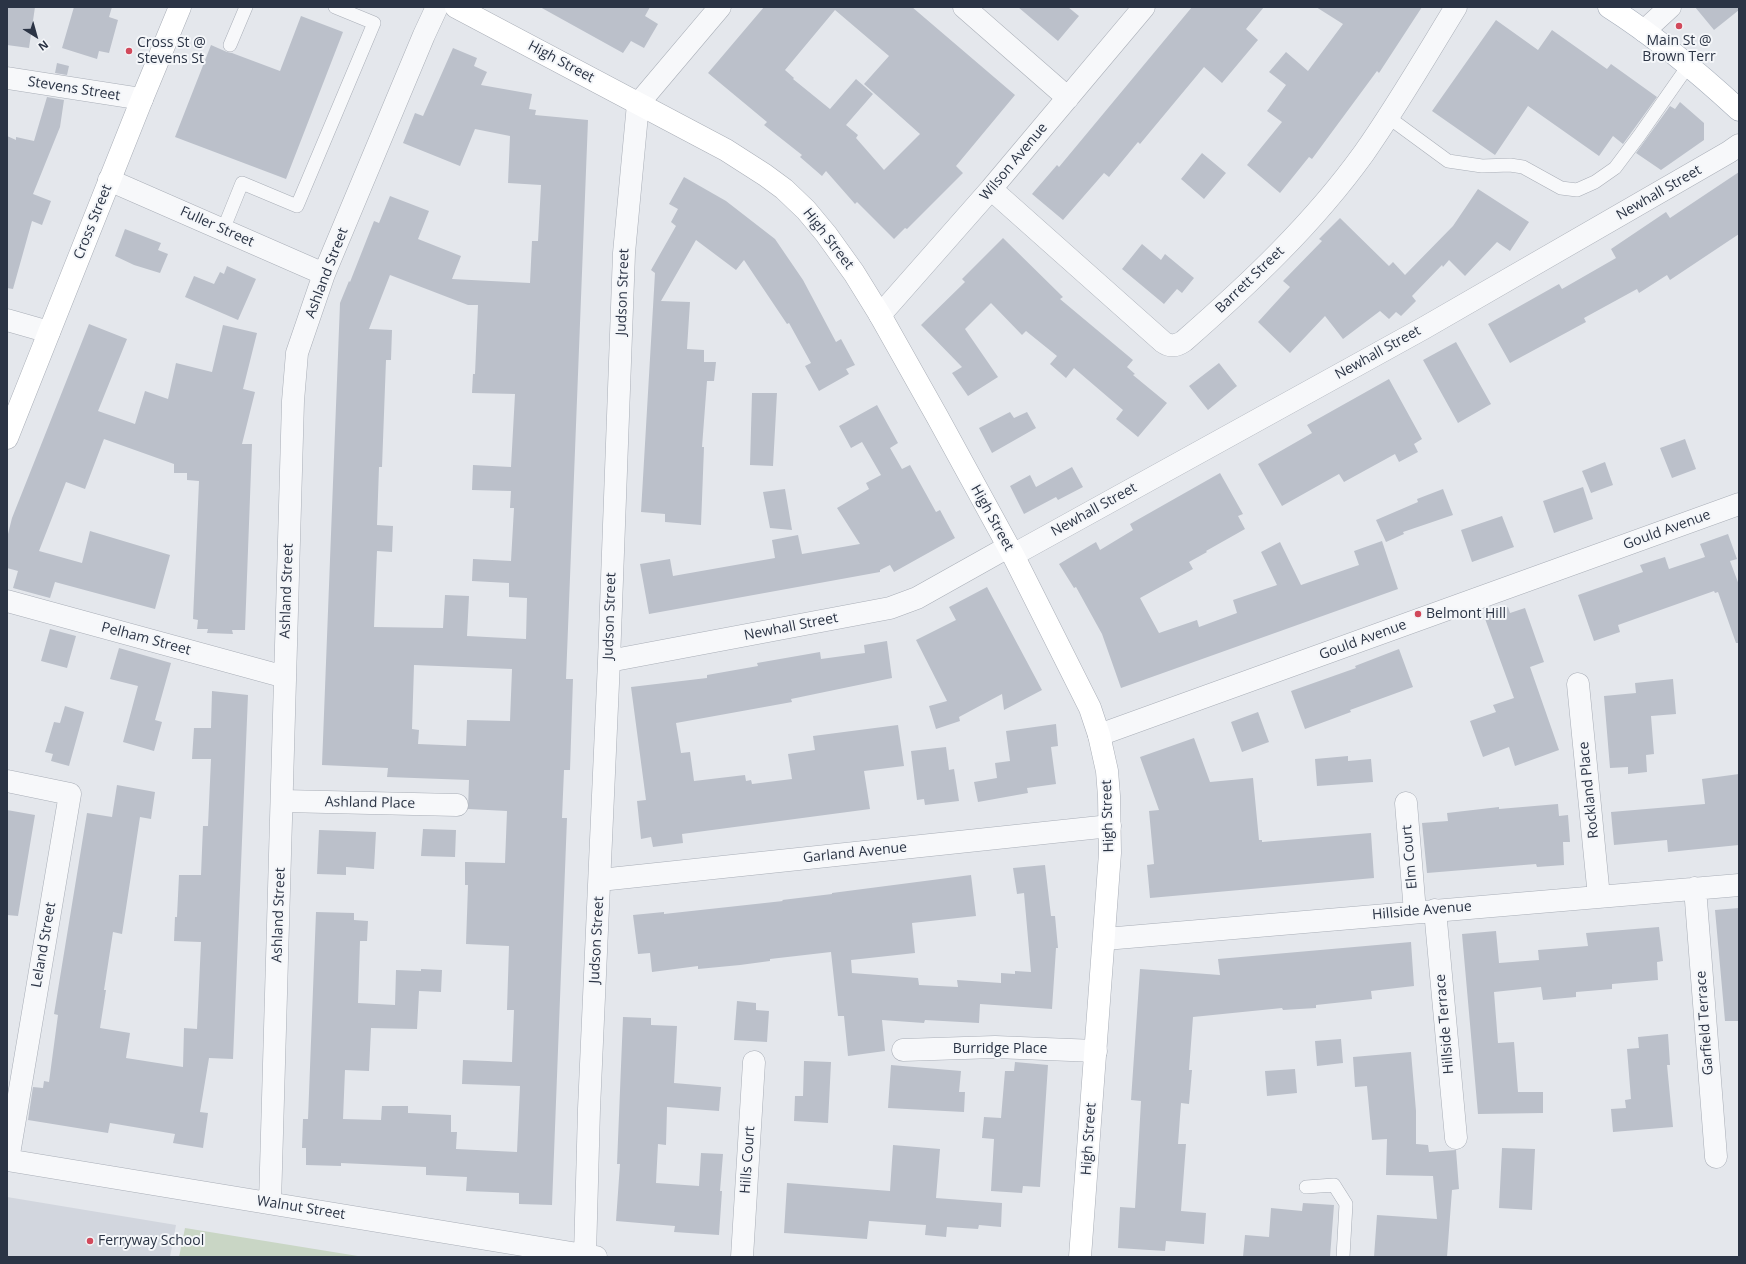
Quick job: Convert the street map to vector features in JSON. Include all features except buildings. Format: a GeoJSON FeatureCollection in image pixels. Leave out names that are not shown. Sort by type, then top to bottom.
{"type":"FeatureCollection","features":[{"type":"Feature","properties":{"kind":"street","name":"Cross Street"},"geometry":{"type":"LineString","coordinates":[[7,438],[109,180],[180,7]]}},
{"type":"Feature","properties":{"kind":"street","name":"Ashland Street"},"geometry":{"type":"LineString","coordinates":[[270,1203],[283,801],[293,400],[297,353],[324,274],[437,7]]}},
{"type":"Feature","properties":{"kind":"street","name":"High Street"},"geometry":{"type":"LineString","coordinates":[[456,7],[726,150],[784,189],[806,210],[830,239],[880,315],[1010,551],[1084,694],[1099,735],[1107,771],[1110,826],[1109,880],[1105,939],[1080,1257]]}},
{"type":"Feature","properties":{"kind":"street"},"geometry":{"type":"LineString","coordinates":[[638,104],[720,7]]}},
{"type":"Feature","properties":{"kind":"street"},"geometry":{"type":"LineString","coordinates":[[964,7],[1068,98]]}},
{"type":"Feature","properties":{"kind":"street","name":"Wilson Avenue"},"geometry":{"type":"LineString","coordinates":[[880,315],[991,189],[1144,7]]}},
{"type":"Feature","properties":{"kind":"street","name":"Barrett Street"},"geometry":{"type":"LineString","coordinates":[[991,189],[1163,342],[1169,346],[1184,342],[1246,287],[1277,256],[1344,178],[1364,153],[1388,117],[1456,7]]}},
{"type":"Feature","properties":{"kind":"street"},"geometry":{"type":"LineString","coordinates":[[1610,7],[1644,30],[1717,89],[1739,110]]}},
{"type":"Feature","properties":{"kind":"street"},"geometry":{"type":"LineString","coordinates":[[1644,30],[1670,7]]}},
{"type":"Feature","properties":{"kind":"street","name":"Stevens Street"},"geometry":{"type":"LineString","coordinates":[[7,78],[142,99]]}},
{"type":"Feature","properties":{"kind":"street","name":"Judson Street"},"geometry":{"type":"LineString","coordinates":[[590,1256],[589,1108],[609,661],[624,253],[638,104]]}},
{"type":"Feature","properties":{"kind":"street","name":"Newhall Street"},"geometry":{"type":"LineString","coordinates":[[609,661],[890,608],[917,598],[1010,551],[1417,332],[1739,145]]}},
{"type":"Feature","properties":{"kind":"street","name":"Fuller Street"},"geometry":{"type":"LineString","coordinates":[[109,180],[324,274]]}},
{"type":"Feature","properties":{"kind":"street"},"geometry":{"type":"LineString","coordinates":[[7,320],[49,332]]}},
{"type":"Feature","properties":{"kind":"street","name":"Gould Avenue"},"geometry":{"type":"LineString","coordinates":[[1099,735],[1739,504]]}},
{"type":"Feature","properties":{"kind":"street","name":"Pelham Street"},"geometry":{"type":"LineString","coordinates":[[7,601],[285,677]]}},
{"type":"Feature","properties":{"kind":"street","name":"Rockland Place"},"geometry":{"type":"LineString","coordinates":[[1578,684],[1599,897]]}},
{"type":"Feature","properties":{"kind":"street","name":"Leland Street"},"geometry":{"type":"LineString","coordinates":[[7,781],[70,794],[7,1160]]}},
{"type":"Feature","properties":{"kind":"street","name":"Ashland Place"},"geometry":{"type":"LineString","coordinates":[[283,801],[457,805]]}},
{"type":"Feature","properties":{"kind":"street","name":"Elm Court"},"geometry":{"type":"LineString","coordinates":[[1406,803],[1425,911]]}},
{"type":"Feature","properties":{"kind":"street","name":"Garland Avenue"},"geometry":{"type":"LineString","coordinates":[[600,880],[1110,826]]}},
{"type":"Feature","properties":{"kind":"street","name":"Hillside Avenue"},"geometry":{"type":"LineString","coordinates":[[1105,939],[1695,888],[1739,886]]}},
{"type":"Feature","properties":{"kind":"street","name":"Garfield Terrace"},"geometry":{"type":"LineString","coordinates":[[1695,888],[1716,1158]]}},
{"type":"Feature","properties":{"kind":"street","name":"Hillside Terrace"},"geometry":{"type":"LineString","coordinates":[[1425,911],[1456,1138]]}},
{"type":"Feature","properties":{"kind":"street","name":"Burridge Place"},"geometry":{"type":"LineString","coordinates":[[903,1050],[995,1047],[1096,1050]]}},
{"type":"Feature","properties":{"kind":"street","name":"Hills Court"},"geometry":{"type":"LineString","coordinates":[[742,1257],[754,1062]]}},
{"type":"Feature","properties":{"kind":"street","name":"Walnut Street"},"geometry":{"type":"LineString","coordinates":[[7,1160],[590,1256]]}},
{"type":"Feature","properties":{"kind":"lane"},"geometry":{"type":"LineString","coordinates":[[230,45],[246,7]]}},
{"type":"Feature","properties":{"kind":"lane"},"geometry":{"type":"LineString","coordinates":[[223,230],[242,183],[297,206],[374,23],[335,7]]}},
{"type":"Feature","properties":{"kind":"lane"},"geometry":{"type":"LineString","coordinates":[[1388,117],[1448,161],[1482,166],[1510,165],[1523,167],[1561,188],[1577,190],[1594,182],[1615,168],[1688,66]]}},
{"type":"Feature","properties":{"kind":"lane"},"geometry":{"type":"LineString","coordinates":[[1306,1187],[1334,1185],[1346,1204],[1343,1257]]}},
{"type":"Feature","properties":{"kind":"shaded area","name":"Ferryway School"},"geometry":{"type":"Polygon","coordinates":[[[7,1197],[176,1225],[170,1257],[7,1257],[7,1197]]]}},
{"type":"Feature","properties":{"kind":"green space"},"geometry":{"type":"Polygon","coordinates":[[[185,1228],[364,1257],[179,1257],[185,1228]]]}},
{"type":"Feature","properties":{"kind":"place","name":"Main St @ Brown Terr"},"geometry":{"type":"Point","coordinates":[1679,26]}},
{"type":"Feature","properties":{"kind":"place","name":"Cross St @ Stevens St"},"geometry":{"type":"Point","coordinates":[129,51]}},
{"type":"Feature","properties":{"kind":"place","name":"Belmont Hill"},"geometry":{"type":"Point","coordinates":[1418,614]}},
{"type":"Feature","properties":{"kind":"place","name":"Ferryway School"},"geometry":{"type":"Point","coordinates":[90,1241]}}]}
